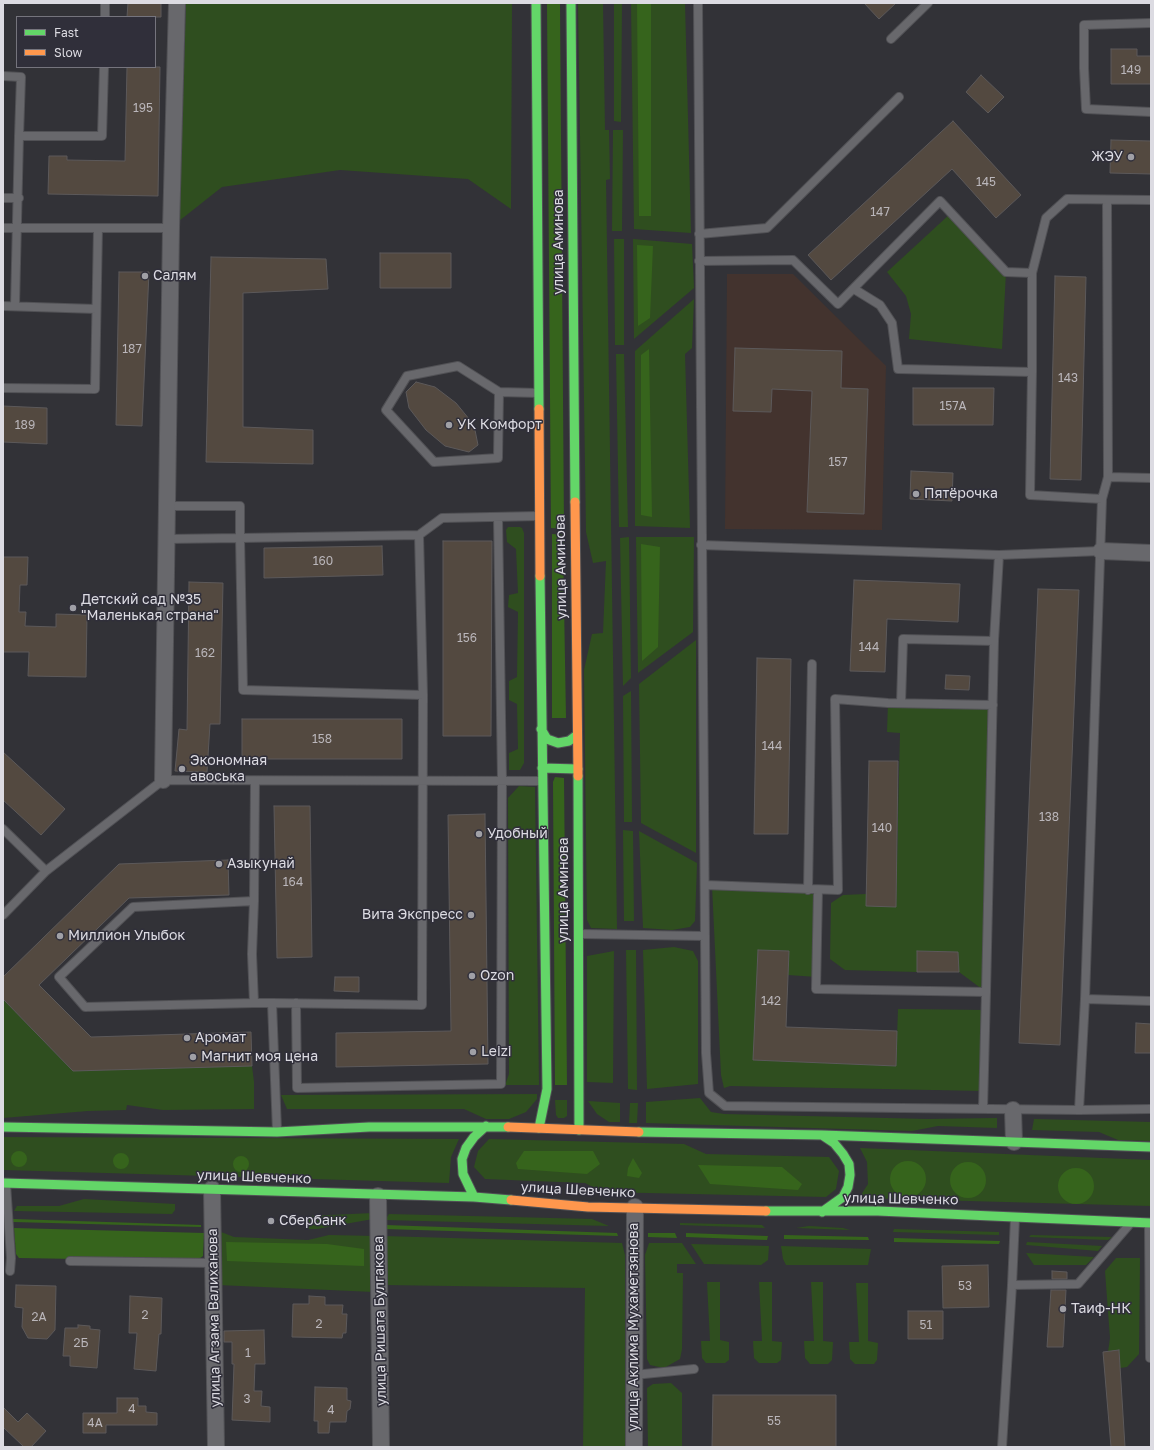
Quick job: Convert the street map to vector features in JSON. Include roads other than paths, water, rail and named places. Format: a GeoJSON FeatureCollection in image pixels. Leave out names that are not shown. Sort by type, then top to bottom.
{"type":"FeatureCollection","features":[{"type":"Feature","properties":{"kind":"main road","name":"улица Аминова"},"geometry":{"type":"LineString","coordinates":[[536,3],[540,393],[541,729],[547,1089],[539,1128]]}},
{"type":"Feature","properties":{"kind":"main road","name":"улица Аминова"},"geometry":{"type":"LineString","coordinates":[[571,3],[578,769],[579,1130]]}},
{"type":"Feature","properties":{"kind":"main road"},"geometry":{"type":"LineString","coordinates":[[541,729],[547,739],[558,743],[569,741],[577,735]]}},
{"type":"Feature","properties":{"kind":"main road"},"geometry":{"type":"LineString","coordinates":[[542,768],[578,769]]}},
{"type":"Feature","properties":{"kind":"main road"},"geometry":{"type":"LineString","coordinates":[[474,1197],[463,1174],[462,1159],[466,1148],[474,1137],[486,1126]]}},
{"type":"Feature","properties":{"kind":"main road"},"geometry":{"type":"LineString","coordinates":[[3,1127],[277,1132],[368,1127],[486,1126],[626,1132],[822,1135],[1151,1147]]}},
{"type":"Feature","properties":{"kind":"main road"},"geometry":{"type":"LineString","coordinates":[[822,1135],[834,1143],[843,1154],[849,1164],[850,1175],[848,1187],[843,1197],[822,1212]]}},
{"type":"Feature","properties":{"kind":"main road","name":"улица Шевченко"},"geometry":{"type":"LineString","coordinates":[[5,1184],[378,1196],[474,1197],[588,1206],[822,1212],[878,1211],[1150,1223]]}},
{"type":"Feature","properties":{"kind":"street"},"geometry":{"type":"LineString","coordinates":[[163,780],[165,539],[177,3]]}},
{"type":"Feature","properties":{"kind":"street"},"geometry":{"type":"LineString","coordinates":[[1101,551],[1151,553]]}},
{"type":"Feature","properties":{"kind":"street"},"geometry":{"type":"LineString","coordinates":[[1013,1110],[1014,1142]]}},
{"type":"Feature","properties":{"kind":"street","name":"улица Агзама Валиханова"},"geometry":{"type":"LineString","coordinates":[[212,1190],[216,1447]]}},
{"type":"Feature","properties":{"kind":"street","name":"улица Ришата Булгакова"},"geometry":{"type":"LineString","coordinates":[[378,1196],[381,1447]]}},
{"type":"Feature","properties":{"kind":"street","name":"улица Аклима Мухаметзянова"},"geometry":{"type":"LineString","coordinates":[[634,1447],[635,1207]]}},
{"type":"Feature","properties":{"kind":"lane"},"geometry":{"type":"LineString","coordinates":[[105,3],[105,16]]}},
{"type":"Feature","properties":{"kind":"lane"},"geometry":{"type":"LineString","coordinates":[[698,3],[706,1053],[709,1093],[718,1102],[725,1106],[1013,1110],[1151,1109]]}},
{"type":"Feature","properties":{"kind":"lane"},"geometry":{"type":"LineString","coordinates":[[891,39],[928,3]]}},
{"type":"Feature","properties":{"kind":"lane"},"geometry":{"type":"LineString","coordinates":[[1151,23],[1084,25],[1086,109],[1151,112]]}},
{"type":"Feature","properties":{"kind":"lane"},"geometry":{"type":"LineString","coordinates":[[19,136],[102,136],[104,68]]}},
{"type":"Feature","properties":{"kind":"lane"},"geometry":{"type":"LineString","coordinates":[[3,76],[21,77],[15,306]]}},
{"type":"Feature","properties":{"kind":"lane"},"geometry":{"type":"LineString","coordinates":[[699,234],[767,228],[899,97]]}},
{"type":"Feature","properties":{"kind":"lane"},"geometry":{"type":"LineString","coordinates":[[3,198],[18,198]]}},
{"type":"Feature","properties":{"kind":"lane"},"geometry":{"type":"LineString","coordinates":[[1102,499],[1030,494],[1032,273],[1046,218],[1067,199],[1151,200]]}},
{"type":"Feature","properties":{"kind":"lane"},"geometry":{"type":"LineString","coordinates":[[1079,1110],[1085,999],[1102,499],[1108,477],[1107,200]]}},
{"type":"Feature","properties":{"kind":"lane"},"geometry":{"type":"LineString","coordinates":[[699,261],[793,260],[838,304],[940,201],[1006,272],[1032,273]]}},
{"type":"Feature","properties":{"kind":"lane"},"geometry":{"type":"LineString","coordinates":[[3,228],[171,228]]}},
{"type":"Feature","properties":{"kind":"lane"},"geometry":{"type":"LineString","coordinates":[[3,388],[96,389],[98,228]]}},
{"type":"Feature","properties":{"kind":"lane"},"geometry":{"type":"LineString","coordinates":[[854,289],[880,306],[892,323],[898,369],[1032,372]]}},
{"type":"Feature","properties":{"kind":"lane"},"geometry":{"type":"LineString","coordinates":[[3,306],[96,309]]}},
{"type":"Feature","properties":{"kind":"lane"},"geometry":{"type":"LineString","coordinates":[[499,392],[498,458],[434,462],[386,410],[407,376],[458,366],[499,392],[540,393]]}},
{"type":"Feature","properties":{"kind":"lane"},"geometry":{"type":"LineString","coordinates":[[1108,477],[1151,478]]}},
{"type":"Feature","properties":{"kind":"lane"},"geometry":{"type":"LineString","coordinates":[[166,506],[240,506],[244,690],[423,695]]}},
{"type":"Feature","properties":{"kind":"lane"},"geometry":{"type":"LineString","coordinates":[[165,539],[419,535],[442,518],[540,516]]}},
{"type":"Feature","properties":{"kind":"lane"},"geometry":{"type":"LineString","coordinates":[[296,1003],[297,1088],[501,1084],[502,780],[498,517]]}},
{"type":"Feature","properties":{"kind":"lane"},"geometry":{"type":"LineString","coordinates":[[254,901],[133,907],[59,977],[85,1007],[254,1003],[422,1005],[423,695],[419,535]]}},
{"type":"Feature","properties":{"kind":"lane"},"geometry":{"type":"LineString","coordinates":[[701,545],[999,555],[1101,551]]}},
{"type":"Feature","properties":{"kind":"lane"},"geometry":{"type":"LineString","coordinates":[[983,1109],[994,641],[999,555]]}},
{"type":"Feature","properties":{"kind":"lane"},"geometry":{"type":"LineString","coordinates":[[901,703],[903,639],[994,641]]}},
{"type":"Feature","properties":{"kind":"lane"},"geometry":{"type":"LineString","coordinates":[[808,890],[812,664]]}},
{"type":"Feature","properties":{"kind":"lane"},"geometry":{"type":"LineString","coordinates":[[705,886],[838,890],[835,699],[901,703],[993,705]]}},
{"type":"Feature","properties":{"kind":"lane"},"geometry":{"type":"LineString","coordinates":[[3,915],[46,871],[163,780],[542,781]]}},
{"type":"Feature","properties":{"kind":"lane"},"geometry":{"type":"LineString","coordinates":[[254,1003],[252,954],[255,781]]}},
{"type":"Feature","properties":{"kind":"lane"},"geometry":{"type":"LineString","coordinates":[[3,828],[46,871]]}},
{"type":"Feature","properties":{"kind":"lane"},"geometry":{"type":"LineString","coordinates":[[818,890],[816,989],[986,992]]}},
{"type":"Feature","properties":{"kind":"lane"},"geometry":{"type":"LineString","coordinates":[[579,934],[705,936]]}},
{"type":"Feature","properties":{"kind":"lane"},"geometry":{"type":"LineString","coordinates":[[1085,999],[1151,1002]]}},
{"type":"Feature","properties":{"kind":"lane"},"geometry":{"type":"LineString","coordinates":[[272,1003],[277,1132]]}},
{"type":"Feature","properties":{"kind":"lane"},"geometry":{"type":"LineString","coordinates":[[5,1184],[11,1258],[10,1271]]}},
{"type":"Feature","properties":{"kind":"lane"},"geometry":{"type":"LineString","coordinates":[[1002,1447],[1015,1216]]}},
{"type":"Feature","properties":{"kind":"lane"},"geometry":{"type":"LineString","coordinates":[[1012,1284],[1078,1284],[1130,1223]]}},
{"type":"Feature","properties":{"kind":"lane"},"geometry":{"type":"LineString","coordinates":[[1150,1223],[1150,1358]]}},
{"type":"Feature","properties":{"kind":"lane"},"geometry":{"type":"LineString","coordinates":[[70,1261],[213,1263]]}},
{"type":"Feature","properties":{"kind":"lane"},"geometry":{"type":"LineString","coordinates":[[634,1375],[694,1369]]}},
{"type":"Feature","properties":{"kind":"place","name":"ЖЭУ"},"geometry":{"type":"Point","coordinates":[1131,157]}},
{"type":"Feature","properties":{"kind":"place","name":"Салям"},"geometry":{"type":"Point","coordinates":[145,276]}},
{"type":"Feature","properties":{"kind":"place","name":"УК Комфорт"},"geometry":{"type":"Point","coordinates":[449,425]}},
{"type":"Feature","properties":{"kind":"place","name":"Пятёрочка"},"geometry":{"type":"Point","coordinates":[916,494]}},
{"type":"Feature","properties":{"kind":"place","name":"Детский сад №35 \"Маленькая страна\""},"geometry":{"type":"Point","coordinates":[73,608]}},
{"type":"Feature","properties":{"kind":"place","name":"Экономная авоська"},"geometry":{"type":"Point","coordinates":[182,769]}},
{"type":"Feature","properties":{"kind":"place","name":"Удобный"},"geometry":{"type":"Point","coordinates":[479,834]}},
{"type":"Feature","properties":{"kind":"place","name":"Азыкунай"},"geometry":{"type":"Point","coordinates":[219,864]}},
{"type":"Feature","properties":{"kind":"place","name":"Вита Экспресс"},"geometry":{"type":"Point","coordinates":[471,915]}},
{"type":"Feature","properties":{"kind":"place","name":"Миллион Улыбок"},"geometry":{"type":"Point","coordinates":[60,936]}},
{"type":"Feature","properties":{"kind":"place","name":"Ozon"},"geometry":{"type":"Point","coordinates":[472,976]}},
{"type":"Feature","properties":{"kind":"place","name":"Аромат"},"geometry":{"type":"Point","coordinates":[187,1038]}},
{"type":"Feature","properties":{"kind":"place","name":"Leizi"},"geometry":{"type":"Point","coordinates":[473,1052]}},
{"type":"Feature","properties":{"kind":"place","name":"Магнит моя цена"},"geometry":{"type":"Point","coordinates":[193,1057]}},
{"type":"Feature","properties":{"kind":"place","name":"Сбербанк"},"geometry":{"type":"Point","coordinates":[271,1221]}},
{"type":"Feature","properties":{"kind":"place","name":"Таиф-НК"},"geometry":{"type":"Point","coordinates":[1063,1309]}}]}
